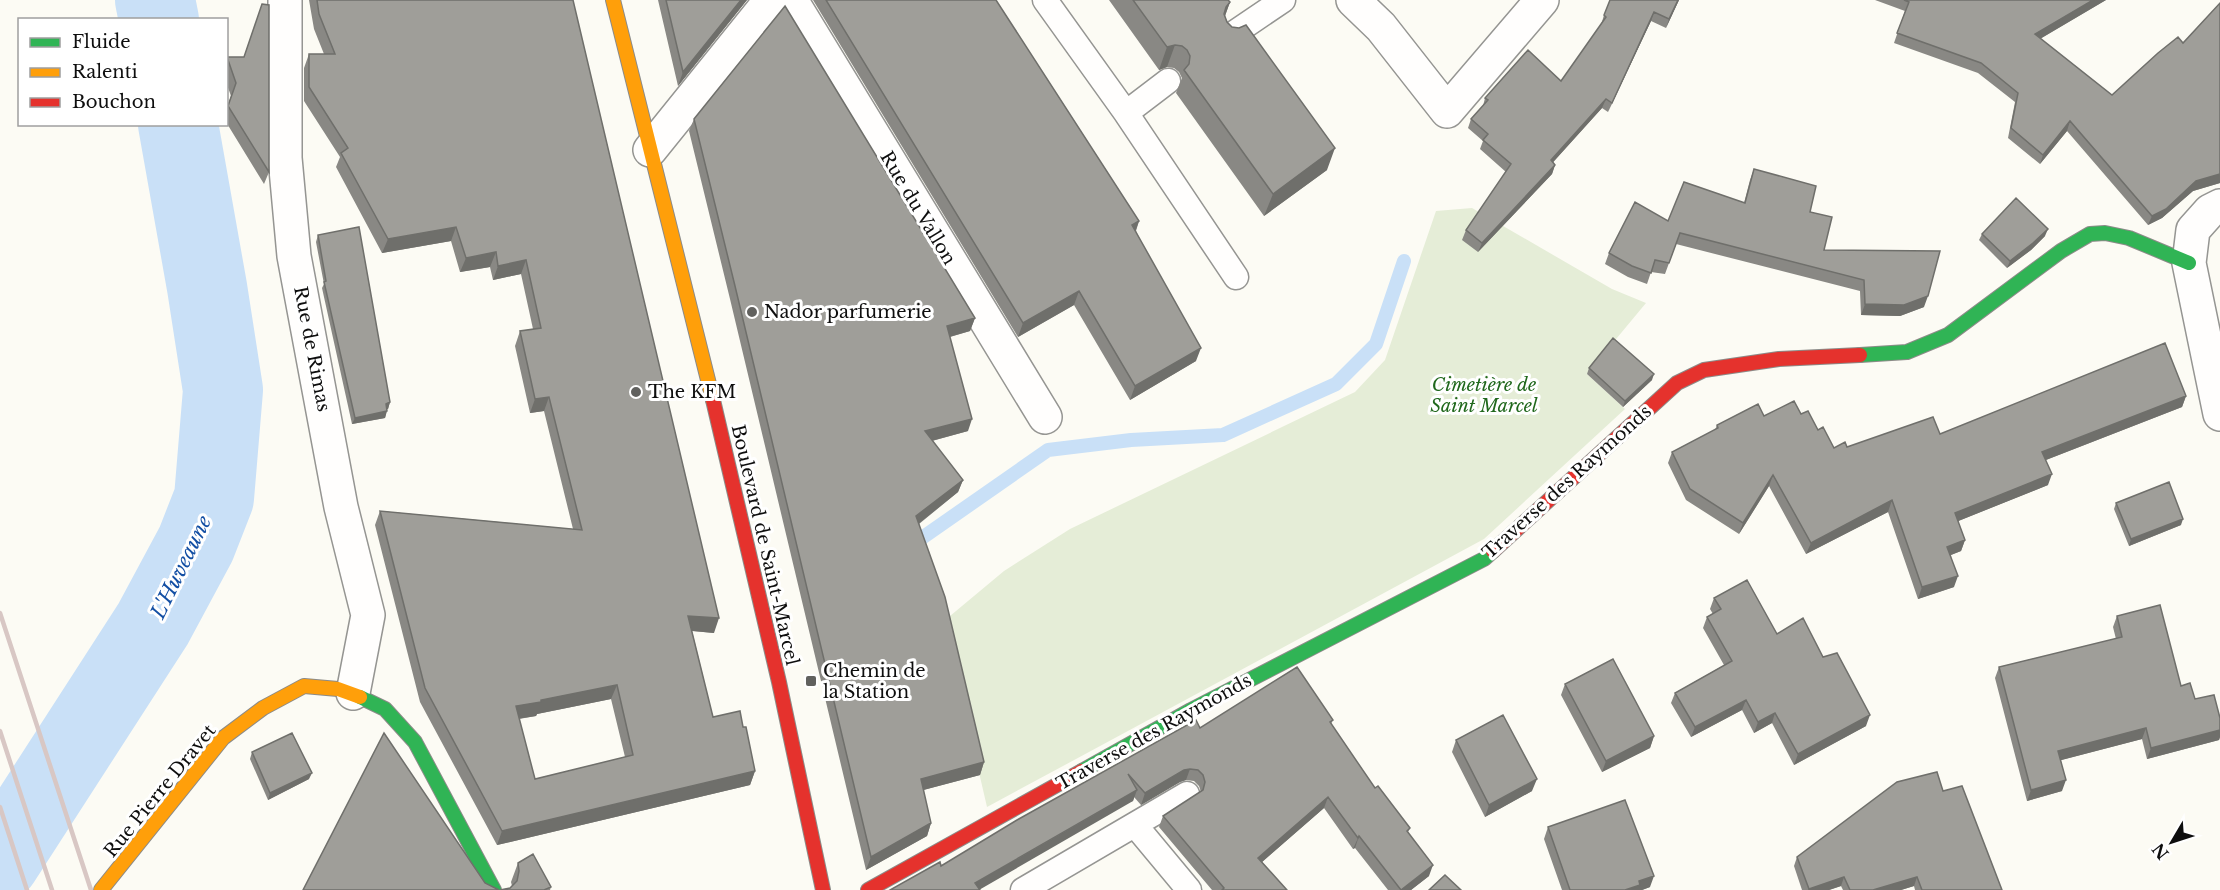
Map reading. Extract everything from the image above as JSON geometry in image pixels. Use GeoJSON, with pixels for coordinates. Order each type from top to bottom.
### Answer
{"type":"FeatureCollection","features":[{"type":"Feature","properties":{"kind":"street","name":"Rue de Rimas"},"geometry":{"type":"LineString","coordinates":[[285,0],[285,158],[294,256],[341,507],[368,615],[353,693]]}},
{"type":"Feature","properties":{"kind":"street","name":"Boulevard de Saint-Marcel"},"geometry":{"type":"LineString","coordinates":[[613,0],[736,498],[779,682],[823,890]]}},
{"type":"Feature","properties":{"kind":"street"},"geometry":{"type":"LineString","coordinates":[[650,150],[771,0]]}},
{"type":"Feature","properties":{"kind":"street","name":"Rue du Vallon"},"geometry":{"type":"LineString","coordinates":[[791,0],[1045,417]]}},
{"type":"Feature","properties":{"kind":"street"},"geometry":{"type":"LineString","coordinates":[[1353,0],[1381,27],[1447,111],[1542,0]]}},
{"type":"Feature","properties":{"kind":"street"},"geometry":{"type":"LineString","coordinates":[[2220,206],[2210,211],[2193,230],[2189,264],[2220,414]]}},
{"type":"Feature","properties":{"kind":"street","name":"Traverse des Raymonds"},"geometry":{"type":"LineString","coordinates":[[868,890],[1191,710],[1484,559],[1677,383],[1704,370],[1779,359],[1907,352],[1948,335],[2070,245],[2095,233],[2115,234],[2189,264]]}},
{"type":"Feature","properties":{"kind":"street","name":"Rue Pierre Dravet"},"geometry":{"type":"LineString","coordinates":[[101,890],[223,738],[263,708],[304,686],[338,689],[353,693],[386,709],[415,742],[494,890]]}},
{"type":"Feature","properties":{"kind":"lane"},"geometry":{"type":"LineString","coordinates":[[1045,0],[1126,113],[1236,277]]}},
{"type":"Feature","properties":{"kind":"lane"},"geometry":{"type":"LineString","coordinates":[[1230,36],[1283,0]]}},
{"type":"Feature","properties":{"kind":"lane"},"geometry":{"type":"LineString","coordinates":[[1126,113],[1168,81]]}},
{"type":"Feature","properties":{"kind":"lane"},"geometry":{"type":"LineString","coordinates":[[1023,890],[1187,794]]}},
{"type":"Feature","properties":{"kind":"lane"},"geometry":{"type":"LineString","coordinates":[[1135,825],[1190,890]]}},
{"type":"Feature","properties":{"kind":"green space","name":"Cimetière de Saint Marcel"},"geometry":{"type":"Polygon","coordinates":[[[1472,208],[1612,289],[1646,303],[1587,374],[1625,409],[1484,539],[987,807],[944,621],[1004,571],[1070,529],[1355,392],[1385,360],[1436,211],[1472,208]]]}},
{"type":"Feature","properties":{"kind":"building"},"geometry":{"type":"Polygon","coordinates":[[[317,0],[573,0],[719,618],[688,616],[713,717],[740,711],[743,727],[746,727],[755,771],[502,831],[425,688],[380,511],[582,530],[549,397],[535,399],[520,331],[541,328],[526,260],[498,266],[496,252],[466,258],[456,227],[388,239],[341,153],[348,148],[309,87],[309,54],[335,54],[319,14],[317,0]],[[617,685],[516,706],[535,779],[633,755],[617,685]]]}},
{"type":"Feature","properties":{"kind":"building"},"geometry":{"type":"Polygon","coordinates":[[[666,0],[741,0],[683,72],[666,0]]]}},
{"type":"Feature","properties":{"kind":"building"},"geometry":{"type":"Polygon","coordinates":[[[826,0],[996,0],[1139,221],[1132,225],[1201,348],[1135,386],[1079,291],[1023,323],[826,0]]]}},
{"type":"Feature","properties":{"kind":"building"},"geometry":{"type":"Polygon","coordinates":[[[1133,0],[1228,0],[1230,2],[1224,14],[1227,22],[1232,27],[1239,28],[1246,25],[1335,148],[1273,194],[1184,70],[1189,64],[1190,56],[1187,50],[1182,46],[1167,47],[1133,0]]]}},
{"type":"Feature","properties":{"kind":"building"},"geometry":{"type":"Polygon","coordinates":[[[1610,0],[1678,0],[1669,19],[1654,12],[1612,103],[1606,99],[1551,160],[1555,165],[1482,243],[1466,230],[1511,164],[1483,140],[1488,134],[1471,119],[1488,100],[1485,98],[1528,50],[1561,81],[1606,17],[1604,15],[1610,0]]]}},
{"type":"Feature","properties":{"kind":"building"},"geometry":{"type":"Polygon","coordinates":[[[1904,0],[2093,0],[2035,34],[2112,95],[2178,37],[2183,43],[2220,3],[2220,174],[2196,181],[2166,209],[2152,216],[2070,121],[2043,155],[2011,128],[2018,93],[1981,63],[1897,33],[1909,2],[1904,0]]]}},
{"type":"Feature","properties":{"kind":"building"},"geometry":{"type":"Polygon","coordinates":[[[262,4],[269,5],[269,172],[228,106],[236,83],[228,57],[244,57],[262,4]]]}},
{"type":"Feature","properties":{"kind":"building"},"geometry":{"type":"Polygon","coordinates":[[[785,6],[975,318],[947,326],[972,419],[925,431],[963,480],[916,516],[945,597],[984,762],[921,779],[931,823],[871,857],[694,119],[785,6]]]}},
{"type":"Feature","properties":{"kind":"building"},"geometry":{"type":"Polygon","coordinates":[[[1754,169],[1816,186],[1810,212],[1832,217],[1824,250],[1940,251],[1928,296],[1904,305],[1865,304],[1864,280],[1680,233],[1669,263],[1655,260],[1651,273],[1632,266],[1609,253],[1635,202],[1668,221],[1684,182],[1745,203],[1754,169]]]}},
{"type":"Feature","properties":{"kind":"building"},"geometry":{"type":"Polygon","coordinates":[[[2016,198],[2048,229],[2010,261],[1982,234],[2016,198]]]}},
{"type":"Feature","properties":{"kind":"building"},"geometry":{"type":"Polygon","coordinates":[[[359,227],[390,402],[386,404],[387,411],[355,418],[324,282],[326,281],[318,235],[359,227]]]}},
{"type":"Feature","properties":{"kind":"building"},"geometry":{"type":"Polygon","coordinates":[[[1613,338],[1654,374],[1625,401],[1589,368],[1613,338]]]}},
{"type":"Feature","properties":{"kind":"building"},"geometry":{"type":"Polygon","coordinates":[[[2165,343],[2186,396],[2042,452],[2052,474],[1955,513],[1965,540],[1947,547],[1958,576],[1922,587],[1892,500],[1811,543],[1773,475],[1743,523],[1690,489],[1672,452],[1758,404],[1764,416],[1794,401],[1801,414],[1808,411],[1818,430],[1823,427],[1834,448],[1845,442],[1847,447],[1933,417],[1940,434],[2165,343]]]}},
{"type":"Feature","properties":{"kind":"building"},"geometry":{"type":"Polygon","coordinates":[[[2169,482],[2183,519],[2131,539],[2116,503],[2169,482]]]}},
{"type":"Feature","properties":{"kind":"building"},"geometry":{"type":"Polygon","coordinates":[[[1747,580],[1777,634],[1803,618],[1823,657],[1837,653],[1870,715],[1798,754],[1775,713],[1758,722],[1746,700],[1695,727],[1675,693],[1732,661],[1707,617],[1721,609],[1714,598],[1747,580]]]}},
{"type":"Feature","properties":{"kind":"building"},"geometry":{"type":"Polygon","coordinates":[[[2160,605],[2181,686],[2190,683],[2195,699],[2214,695],[2220,718],[2220,730],[2151,748],[2146,728],[2058,751],[2066,780],[2031,790],[1999,667],[2122,637],[2117,616],[2160,605]]]}},
{"type":"Feature","properties":{"kind":"building"},"geometry":{"type":"Polygon","coordinates":[[[1613,659],[1654,736],[1606,761],[1565,684],[1613,659]]]}},
{"type":"Feature","properties":{"kind":"building"},"geometry":{"type":"Polygon","coordinates":[[[1297,667],[1333,720],[1330,722],[1375,788],[1378,786],[1410,828],[1407,831],[1433,865],[1401,890],[1328,797],[1258,858],[1287,890],[1222,890],[1224,888],[1163,816],[1203,790],[1205,782],[1203,775],[1198,770],[1190,769],[1184,770],[1145,793],[1128,774],[1137,790],[975,883],[980,890],[890,890],[940,862],[941,866],[1017,820],[1196,720],[1200,728],[1297,667]]]}},
{"type":"Feature","properties":{"kind":"building"},"geometry":{"type":"Polygon","coordinates":[[[1503,715],[1537,779],[1489,805],[1456,740],[1503,715]]]}},
{"type":"Feature","properties":{"kind":"building"},"geometry":{"type":"Polygon","coordinates":[[[292,733],[312,773],[270,793],[252,752],[292,733]]]}},
{"type":"Feature","properties":{"kind":"building"},"geometry":{"type":"Polygon","coordinates":[[[384,733],[485,883],[499,890],[303,890],[384,733]]]}},
{"type":"Feature","properties":{"kind":"building"},"geometry":{"type":"Polygon","coordinates":[[[1937,772],[1943,791],[1962,786],[2002,890],[1922,890],[1917,877],[1873,890],[1850,890],[1844,877],[1809,889],[1797,857],[1897,782],[1937,772]]]}},
{"type":"Feature","properties":{"kind":"building"},"geometry":{"type":"Polygon","coordinates":[[[1625,800],[1654,876],[1639,881],[1640,885],[1625,890],[1570,890],[1548,827],[1625,800]]]}},
{"type":"Feature","properties":{"kind":"building"},"geometry":{"type":"Polygon","coordinates":[[[533,854],[551,887],[544,890],[500,890],[510,888],[517,881],[518,863],[533,854]]]}},
{"type":"Feature","properties":{"kind":"building"},"geometry":{"type":"Polygon","coordinates":[[[1445,875],[1461,890],[1429,890],[1445,875]]]}},
{"type":"Feature","properties":{"kind":"waterway","name":"L'Huveaune"},"geometry":{"type":"LineString","coordinates":[[155,0],[159,18]]}},
{"type":"Feature","properties":{"kind":"waterway","name":"L'Huveaune"},"geometry":{"type":"LineString","coordinates":[[0,861],[153,624],[196,544],[214,498],[223,390],[178,126]]}},
{"type":"Feature","properties":{"kind":"waterway"},"geometry":{"type":"LineString","coordinates":[[909,547],[1048,450],[1131,440],[1223,435],[1336,384],[1376,344],[1404,261]]}},
{"type":"Feature","properties":{"kind":"railway"},"geometry":{"type":"LineString","coordinates":[[0,613],[91,890]]}},
{"type":"Feature","properties":{"kind":"railway"},"geometry":{"type":"LineString","coordinates":[[0,731],[52,890]]}},
{"type":"Feature","properties":{"kind":"railway"},"geometry":{"type":"LineString","coordinates":[[0,807],[27,890]]}},
{"type":"Feature","properties":{"kind":"traffic: fast"},"geometry":{"type":"LineString","coordinates":[[1860,355],[1907,352],[1948,335],[2061,251],[2090,234],[2105,233],[2129,238],[2189,263]]}},
{"type":"Feature","properties":{"kind":"traffic: fast"},"geometry":{"type":"LineString","coordinates":[[1082,771],[1191,710],[1484,559],[1493,551]]}},
{"type":"Feature","properties":{"kind":"traffic: fast"},"geometry":{"type":"LineString","coordinates":[[360,697],[385,709],[415,742],[494,890]]}},
{"type":"Feature","properties":{"kind":"traffic: slow"},"geometry":{"type":"LineString","coordinates":[[613,0],[713,400]]}},
{"type":"Feature","properties":{"kind":"traffic: slow"},"geometry":{"type":"LineString","coordinates":[[101,890],[223,738],[263,708],[304,686],[338,689],[360,697]]}},
{"type":"Feature","properties":{"kind":"traffic: jam"},"geometry":{"type":"LineString","coordinates":[[1493,551],[1677,383],[1704,370],[1779,359],[1860,355]]}},
{"type":"Feature","properties":{"kind":"traffic: jam"},"geometry":{"type":"LineString","coordinates":[[713,400],[779,682],[823,890]]}},
{"type":"Feature","properties":{"kind":"traffic: jam"},"geometry":{"type":"LineString","coordinates":[[868,890],[1082,771]]}},
{"type":"Feature","properties":{"kind":"place","name":"Nador parfumerie"},"geometry":{"type":"Point","coordinates":[752,312]}},
{"type":"Feature","properties":{"kind":"place","name":"The KFM"},"geometry":{"type":"Point","coordinates":[636,392]}},
{"type":"Feature","properties":{"kind":"place","name":"Chemin de la Station"},"geometry":{"type":"Point","coordinates":[811,681]}}]}
